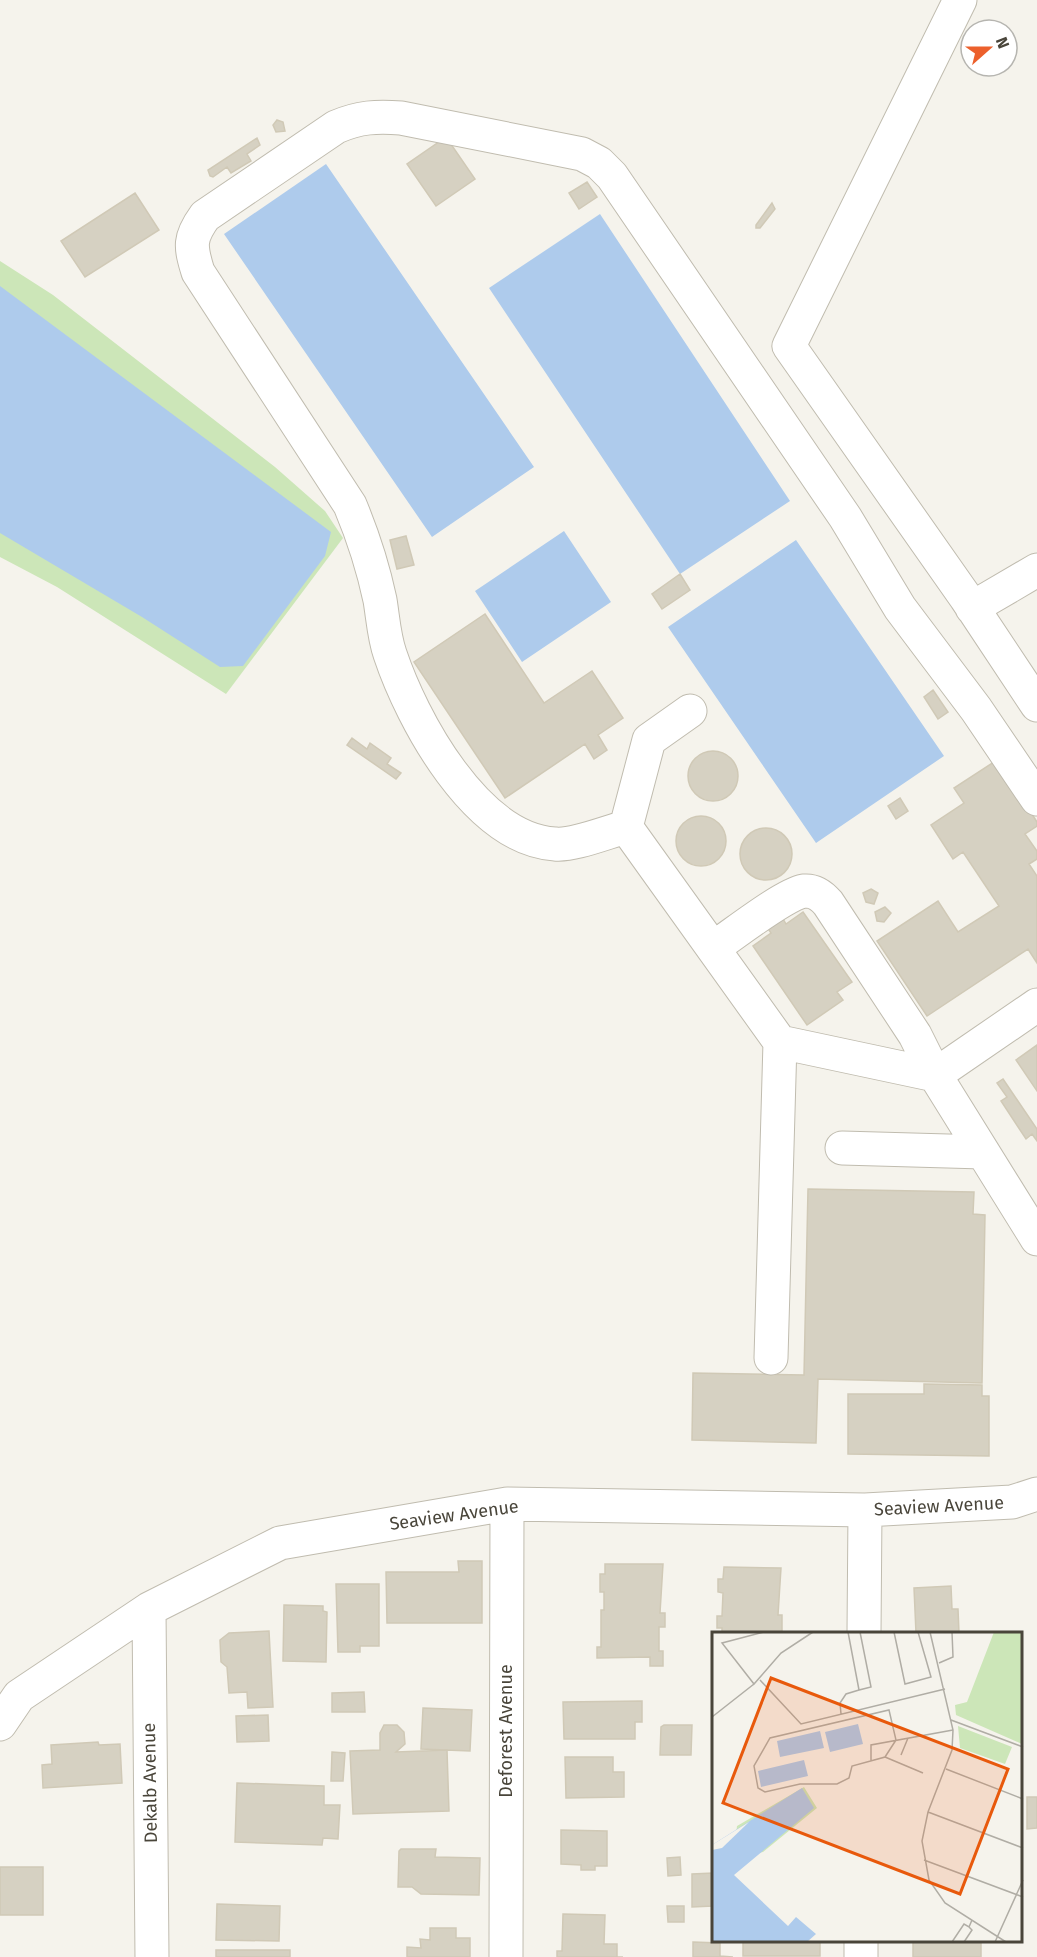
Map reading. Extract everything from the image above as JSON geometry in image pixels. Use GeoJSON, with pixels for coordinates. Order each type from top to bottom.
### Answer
{"type":"FeatureCollection","features":[{"type":"Feature","properties":{"kind":"street"},"geometry":{"type":"LineString","coordinates":[[960,0],[789,346],[1037,705]]}},
{"type":"Feature","properties":{"kind":"street"},"geometry":{"type":"LineString","coordinates":[[626,827],[557,845],[533,840],[506,827],[480,808],[451,772],[405,694],[389,651],[380,598],[364,536],[350,505],[198,272],[192,253],[192,234],[205,216],[336,127],[355,118],[375,116],[401,118],[582,154],[599,163],[612,176],[845,517],[900,608],[976,709],[1037,800]]}},
{"type":"Feature","properties":{"kind":"street"},"geometry":{"type":"LineString","coordinates":[[972,608],[1037,570]]}},
{"type":"Feature","properties":{"kind":"street"},"geometry":{"type":"LineString","coordinates":[[626,827],[649,740],[690,711]]}},
{"type":"Feature","properties":{"kind":"street"},"geometry":{"type":"LineString","coordinates":[[626,827],[780,1042],[771,1358]]}},
{"type":"Feature","properties":{"kind":"street"},"geometry":{"type":"LineString","coordinates":[[713,948],[790,897],[805,891],[819,894],[828,903],[915,1035],[935,1075],[1037,1239]]}},
{"type":"Feature","properties":{"kind":"street"},"geometry":{"type":"LineString","coordinates":[[780,1042],[935,1075],[1037,1005]]}},
{"type":"Feature","properties":{"kind":"street"},"geometry":{"type":"LineString","coordinates":[[842,1148],[983,1152]]}},
{"type":"Feature","properties":{"kind":"street","name":"Seaview Avenue"},"geometry":{"type":"LineString","coordinates":[[0,1724],[19,1696],[149,1609],[280,1543],[507,1504],[865,1510],[1012,1502],[1037,1494]]}},
{"type":"Feature","properties":{"kind":"street","name":"Deforest Avenue"},"geometry":{"type":"LineString","coordinates":[[506,1957],[507,1504]]}},
{"type":"Feature","properties":{"kind":"street"},"geometry":{"type":"LineString","coordinates":[[864,1632],[865,1510]]}},
{"type":"Feature","properties":{"kind":"street","name":"Dekalb Avenue"},"geometry":{"type":"LineString","coordinates":[[149,1609],[152,1957]]}},
{"type":"Feature","properties":{"kind":"green space"},"geometry":{"type":"Polygon","coordinates":[[[0,261],[53,295],[275,467],[325,511],[343,538],[226,694],[57,587],[0,557],[0,261]]]}},
{"type":"Feature","properties":{"kind":"water"},"geometry":{"type":"Polygon","coordinates":[[[326,164],[534,467],[432,537],[224,234],[326,164]]]}},
{"type":"Feature","properties":{"kind":"water"},"geometry":{"type":"Polygon","coordinates":[[[600,214],[790,501],[680,574],[489,288],[600,214]]]}},
{"type":"Feature","properties":{"kind":"water"},"geometry":{"type":"Polygon","coordinates":[[[0,286],[331,532],[325,556],[243,666],[220,667],[142,617],[0,533],[0,286]]]}},
{"type":"Feature","properties":{"kind":"water"},"geometry":{"type":"Polygon","coordinates":[[[564,531],[611,602],[522,662],[475,591],[564,531]]]}},
{"type":"Feature","properties":{"kind":"water"},"geometry":{"type":"Polygon","coordinates":[[[796,540],[944,756],[816,843],[668,627],[796,540]]]}},
{"type":"Feature","properties":{"kind":"building"},"geometry":{"type":"Polygon","coordinates":[[[277,120],[283,122],[285,131],[276,132],[273,125],[277,120]]]}},
{"type":"Feature","properties":{"kind":"building"},"geometry":{"type":"Polygon","coordinates":[[[446,137],[475,179],[436,206],[407,164],[446,137]]]}},
{"type":"Feature","properties":{"kind":"building"},"geometry":{"type":"Polygon","coordinates":[[[257,138],[260,145],[247,154],[251,161],[231,173],[227,167],[213,177],[210,176],[208,170],[257,138]]]}},
{"type":"Feature","properties":{"kind":"building"},"geometry":{"type":"Polygon","coordinates":[[[587,182],[597,197],[579,209],[569,193],[587,182]]]}},
{"type":"Feature","properties":{"kind":"building"},"geometry":{"type":"Polygon","coordinates":[[[135,193],[159,230],[85,277],[61,241],[135,193]]]}},
{"type":"Feature","properties":{"kind":"building"},"geometry":{"type":"Polygon","coordinates":[[[772,203],[775,209],[760,228],[756,228],[756,225],[772,203]]]}},
{"type":"Feature","properties":{"kind":"building"},"geometry":{"type":"Polygon","coordinates":[[[406,536],[414,565],[397,569],[390,540],[406,536]]]}},
{"type":"Feature","properties":{"kind":"building"},"geometry":{"type":"Polygon","coordinates":[[[680,574],[690,590],[662,609],[652,594],[680,574]]]}},
{"type":"Feature","properties":{"kind":"building"},"geometry":{"type":"Polygon","coordinates":[[[485,614],[544,703],[592,671],[623,718],[598,735],[607,750],[594,759],[585,744],[505,798],[414,662],[485,614]]]}},
{"type":"Feature","properties":{"kind":"building"},"geometry":{"type":"Polygon","coordinates":[[[933,690],[948,712],[938,719],[924,697],[933,690]]]}},
{"type":"Feature","properties":{"kind":"building"},"geometry":{"type":"Polygon","coordinates":[[[352,738],[367,749],[370,743],[391,758],[387,764],[401,773],[396,779],[347,745],[352,738]]]}},
{"type":"Feature","properties":{"kind":"building"},"geometry":{"type":"Polygon","coordinates":[[[708,751],[718,751],[731,758],[738,771],[738,781],[731,794],[718,801],[708,801],[699,797],[692,790],[688,781],[688,771],[692,762],[699,755],[708,751]]]}},
{"type":"Feature","properties":{"kind":"building"},"geometry":{"type":"Polygon","coordinates":[[[997,760],[1037,822],[1037,826],[1025,834],[1037,851],[1037,859],[1029,864],[1037,876],[1037,963],[1028,949],[927,1016],[877,941],[938,901],[958,932],[999,906],[963,852],[953,859],[931,825],[964,803],[954,788],[997,760]]]}},
{"type":"Feature","properties":{"kind":"building"},"geometry":{"type":"Polygon","coordinates":[[[900,798],[908,811],[896,819],[888,806],[900,798]]]}},
{"type":"Feature","properties":{"kind":"building"},"geometry":{"type":"Polygon","coordinates":[[[706,816],[719,823],[725,831],[725,851],[719,859],[711,865],[696,866],[683,859],[677,851],[676,836],[683,823],[691,817],[706,816]]]}},
{"type":"Feature","properties":{"kind":"building"},"geometry":{"type":"Polygon","coordinates":[[[766,828],[776,830],[784,836],[790,844],[792,854],[790,864],[784,872],[776,878],[766,880],[756,878],[748,872],[742,864],[740,854],[742,844],[748,836],[756,830],[766,828]]]}},
{"type":"Feature","properties":{"kind":"building"},"geometry":{"type":"Polygon","coordinates":[[[871,889],[878,893],[874,904],[866,902],[863,893],[871,889]]]}},
{"type":"Feature","properties":{"kind":"building"},"geometry":{"type":"Polygon","coordinates":[[[885,907],[891,913],[884,922],[877,921],[875,912],[885,907]]]}},
{"type":"Feature","properties":{"kind":"building"},"geometry":{"type":"Polygon","coordinates":[[[803,912],[852,982],[837,992],[843,1000],[807,1025],[753,946],[771,933],[767,927],[782,917],[786,924],[803,912]]]}},
{"type":"Feature","properties":{"kind":"building"},"geometry":{"type":"Polygon","coordinates":[[[1037,1045],[1037,1091],[1016,1060],[1037,1045]]]}},
{"type":"Feature","properties":{"kind":"building"},"geometry":{"type":"Polygon","coordinates":[[[1003,1079],[1037,1129],[1037,1141],[1032,1134],[1026,1139],[1001,1101],[1007,1097],[997,1083],[1003,1079]]]}},
{"type":"Feature","properties":{"kind":"building"},"geometry":{"type":"Polygon","coordinates":[[[808,1189],[974,1192],[973,1214],[985,1215],[982,1383],[818,1379],[816,1443],[692,1440],[693,1373],[804,1375],[808,1189]]]}},
{"type":"Feature","properties":{"kind":"building"},"geometry":{"type":"Polygon","coordinates":[[[924,1384],[982,1385],[982,1396],[989,1396],[989,1456],[848,1454],[848,1394],[924,1394],[924,1384]]]}},
{"type":"Feature","properties":{"kind":"building"},"geometry":{"type":"Polygon","coordinates":[[[458,1561],[482,1561],[482,1623],[387,1623],[386,1572],[459,1572],[458,1561]]]}},
{"type":"Feature","properties":{"kind":"building"},"geometry":{"type":"Polygon","coordinates":[[[605,1564],[663,1564],[660,1613],[665,1613],[665,1627],[659,1627],[659,1651],[663,1651],[663,1666],[650,1666],[650,1657],[597,1658],[597,1647],[601,1647],[601,1610],[604,1610],[604,1592],[600,1592],[600,1574],[605,1574],[605,1564]]]}},
{"type":"Feature","properties":{"kind":"building"},"geometry":{"type":"Polygon","coordinates":[[[724,1567],[781,1568],[778,1615],[782,1615],[782,1632],[722,1632],[722,1628],[717,1628],[717,1616],[722,1616],[723,1593],[718,1592],[718,1579],[723,1579],[724,1567]]]}},
{"type":"Feature","properties":{"kind":"building"},"geometry":{"type":"Polygon","coordinates":[[[336,1584],[379,1584],[379,1646],[360,1646],[360,1652],[338,1652],[336,1584]]]}},
{"type":"Feature","properties":{"kind":"building"},"geometry":{"type":"Polygon","coordinates":[[[951,1586],[952,1609],[958,1609],[959,1632],[916,1632],[914,1588],[951,1586]]]}},
{"type":"Feature","properties":{"kind":"building"},"geometry":{"type":"Polygon","coordinates":[[[284,1605],[323,1606],[323,1611],[327,1612],[326,1662],[283,1661],[284,1605]]]}},
{"type":"Feature","properties":{"kind":"building"},"geometry":{"type":"Polygon","coordinates":[[[269,1631],[273,1707],[248,1708],[247,1692],[229,1693],[227,1667],[221,1662],[220,1640],[229,1633],[269,1631]]]}},
{"type":"Feature","properties":{"kind":"building"},"geometry":{"type":"Polygon","coordinates":[[[364,1692],[365,1712],[332,1712],[332,1693],[364,1692]]]}},
{"type":"Feature","properties":{"kind":"building"},"geometry":{"type":"Polygon","coordinates":[[[642,1701],[642,1722],[635,1722],[635,1739],[564,1739],[563,1702],[642,1701]]]}},
{"type":"Feature","properties":{"kind":"building"},"geometry":{"type":"Polygon","coordinates":[[[423,1708],[472,1710],[470,1751],[421,1749],[423,1708]]]}},
{"type":"Feature","properties":{"kind":"building"},"geometry":{"type":"Polygon","coordinates":[[[268,1715],[269,1741],[237,1742],[236,1716],[268,1715]]]}},
{"type":"Feature","properties":{"kind":"building"},"geometry":{"type":"Polygon","coordinates":[[[384,1725],[397,1725],[404,1732],[405,1744],[396,1752],[447,1750],[449,1811],[353,1814],[350,1751],[380,1750],[380,1733],[384,1725]]]}},
{"type":"Feature","properties":{"kind":"building"},"geometry":{"type":"Polygon","coordinates":[[[664,1725],[692,1725],[691,1755],[660,1755],[661,1727],[664,1725]]]}},
{"type":"Feature","properties":{"kind":"building"},"geometry":{"type":"Polygon","coordinates":[[[98,1742],[99,1745],[120,1744],[122,1783],[43,1788],[42,1765],[52,1764],[51,1745],[98,1742]]]}},
{"type":"Feature","properties":{"kind":"building"},"geometry":{"type":"Polygon","coordinates":[[[332,1752],[345,1753],[343,1781],[331,1781],[332,1752]]]}},
{"type":"Feature","properties":{"kind":"building"},"geometry":{"type":"Polygon","coordinates":[[[565,1757],[613,1757],[613,1772],[624,1772],[624,1797],[566,1798],[565,1757]]]}},
{"type":"Feature","properties":{"kind":"building"},"geometry":{"type":"Polygon","coordinates":[[[237,1783],[324,1786],[324,1805],[340,1805],[338,1839],[323,1838],[322,1845],[235,1842],[237,1783]]]}},
{"type":"Feature","properties":{"kind":"building"},"geometry":{"type":"Polygon","coordinates":[[[1027,1797],[1037,1797],[1037,1828],[1027,1829],[1027,1797]]]}},
{"type":"Feature","properties":{"kind":"building"},"geometry":{"type":"Polygon","coordinates":[[[561,1830],[607,1831],[607,1866],[595,1866],[595,1870],[581,1870],[581,1865],[561,1864],[561,1830]]]}},
{"type":"Feature","properties":{"kind":"building"},"geometry":{"type":"Polygon","coordinates":[[[401,1849],[436,1849],[435,1857],[480,1858],[479,1895],[421,1894],[412,1887],[398,1887],[399,1851],[401,1849]]]}},
{"type":"Feature","properties":{"kind":"building"},"geometry":{"type":"Polygon","coordinates":[[[680,1857],[681,1875],[668,1876],[667,1858],[680,1857]]]}},
{"type":"Feature","properties":{"kind":"building"},"geometry":{"type":"Polygon","coordinates":[[[0,1867],[43,1867],[43,1915],[0,1915],[0,1867]]]}},
{"type":"Feature","properties":{"kind":"building"},"geometry":{"type":"Polygon","coordinates":[[[712,1873],[712,1906],[692,1907],[692,1874],[712,1873]]]}},
{"type":"Feature","properties":{"kind":"building"},"geometry":{"type":"Polygon","coordinates":[[[217,1904],[280,1906],[279,1941],[216,1940],[217,1904]]]}},
{"type":"Feature","properties":{"kind":"building"},"geometry":{"type":"Polygon","coordinates":[[[667,1906],[684,1906],[684,1922],[668,1922],[667,1906]]]}},
{"type":"Feature","properties":{"kind":"building"},"geometry":{"type":"Polygon","coordinates":[[[563,1914],[605,1915],[604,1944],[617,1944],[617,1957],[557,1957],[557,1951],[562,1951],[563,1914]]]}},
{"type":"Feature","properties":{"kind":"building"},"geometry":{"type":"Polygon","coordinates":[[[430,1928],[456,1928],[456,1938],[470,1938],[470,1957],[407,1957],[407,1947],[421,1948],[420,1939],[430,1940],[430,1928]]]}},
{"type":"Feature","properties":{"kind":"building"},"geometry":{"type":"Polygon","coordinates":[[[693,1942],[720,1943],[720,1956],[733,1957],[693,1957],[693,1942]]]}},
{"type":"Feature","properties":{"kind":"building"},"geometry":{"type":"Polygon","coordinates":[[[743,1942],[820,1942],[820,1956],[743,1956],[743,1942]]]}},
{"type":"Feature","properties":{"kind":"building"},"geometry":{"type":"Polygon","coordinates":[[[913,1942],[981,1942],[981,1957],[913,1957],[913,1942]]]}},
{"type":"Feature","properties":{"kind":"building"},"geometry":{"type":"Polygon","coordinates":[[[216,1950],[290,1950],[290,1957],[216,1957],[216,1950]]]}}]}
